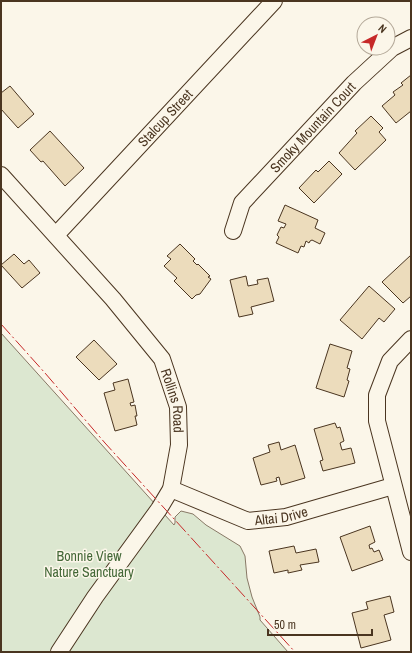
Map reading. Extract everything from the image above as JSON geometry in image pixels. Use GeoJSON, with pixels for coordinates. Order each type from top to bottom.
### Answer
{"type":"FeatureCollection","features":[{"type":"Feature","properties":{"kind":"street","name":"Stalcup Street"},"geometry":{"type":"LineString","coordinates":[[56,235],[274,1]]}},
{"type":"Feature","properties":{"kind":"street","name":"Smoky Mountain Court"},"geometry":{"type":"LineString","coordinates":[[233,231],[242,203],[354,83],[392,48],[411,38]]}},
{"type":"Feature","properties":{"kind":"street","name":"Rollins Road"},"geometry":{"type":"LineString","coordinates":[[1,175],[113,299],[162,359],[178,407],[179,445],[171,489],[159,509],[95,597],[59,652]]}},
{"type":"Feature","properties":{"kind":"street"},"geometry":{"type":"LineString","coordinates":[[411,339],[390,361],[377,395],[377,421],[411,552]]}},
{"type":"Feature","properties":{"kind":"street","name":"Altai Drive"},"geometry":{"type":"LineString","coordinates":[[171,489],[248,521],[286,517],[393,486]]}},
{"type":"Feature","properties":{"kind":"green space","name":"Bonnie View Nature Sanctuary"},"geometry":{"type":"Polygon","coordinates":[[[1,333],[174,525],[175,517],[181,511],[193,514],[206,525],[240,546],[245,556],[247,578],[260,620],[288,652],[1,652],[1,333]]]}},
{"type":"Feature","properties":{"kind":"building"},"geometry":{"type":"Polygon","coordinates":[[[411,75],[411,111],[396,123],[382,106],[395,95],[393,92],[403,85],[401,83],[411,75]]]}},
{"type":"Feature","properties":{"kind":"building"},"geometry":{"type":"Polygon","coordinates":[[[10,86],[34,114],[18,128],[1,109],[1,93],[10,86]]]}},
{"type":"Feature","properties":{"kind":"building"},"geometry":{"type":"Polygon","coordinates":[[[371,116],[383,128],[379,132],[386,140],[355,170],[339,153],[357,133],[355,131],[371,116]]]}},
{"type":"Feature","properties":{"kind":"building"},"geometry":{"type":"Polygon","coordinates":[[[50,131],[84,168],[65,186],[43,161],[41,162],[30,150],[50,131]]]}},
{"type":"Feature","properties":{"kind":"building"},"geometry":{"type":"Polygon","coordinates":[[[329,161],[342,174],[314,203],[299,188],[316,170],[318,172],[329,161]]]}},
{"type":"Feature","properties":{"kind":"building"},"geometry":{"type":"Polygon","coordinates":[[[285,205],[318,220],[315,228],[325,233],[320,244],[312,240],[309,243],[306,241],[304,247],[301,246],[298,253],[276,243],[279,237],[277,235],[281,227],[284,228],[286,224],[278,221],[285,205]]]}},
{"type":"Feature","properties":{"kind":"building"},"geometry":{"type":"Polygon","coordinates":[[[180,244],[195,259],[193,261],[210,276],[208,277],[211,279],[200,294],[196,295],[192,299],[174,281],[177,278],[164,266],[171,259],[167,256],[180,244]]]}},
{"type":"Feature","properties":{"kind":"building"},"geometry":{"type":"Polygon","coordinates":[[[14,254],[24,264],[29,260],[40,273],[22,288],[1,265],[14,254]]]}},
{"type":"Feature","properties":{"kind":"building"},"geometry":{"type":"Polygon","coordinates":[[[411,255],[411,296],[403,303],[382,282],[411,255]]]}},
{"type":"Feature","properties":{"kind":"building"},"geometry":{"type":"Polygon","coordinates":[[[246,276],[248,286],[258,284],[257,280],[268,278],[274,301],[251,307],[253,314],[239,317],[230,280],[246,276]]]}},
{"type":"Feature","properties":{"kind":"building"},"geometry":{"type":"Polygon","coordinates":[[[369,286],[395,309],[384,322],[379,318],[362,339],[340,320],[369,286]]]}},
{"type":"Feature","properties":{"kind":"building"},"geometry":{"type":"Polygon","coordinates":[[[94,340],[117,364],[99,380],[76,357],[94,340]]]}},
{"type":"Feature","properties":{"kind":"building"},"geometry":{"type":"Polygon","coordinates":[[[330,344],[352,351],[347,368],[350,369],[347,380],[349,381],[344,397],[316,388],[330,344]]]}},
{"type":"Feature","properties":{"kind":"building"},"geometry":{"type":"Polygon","coordinates":[[[128,379],[134,402],[130,403],[131,406],[135,405],[137,425],[115,431],[104,393],[115,390],[113,383],[128,379]]]}},
{"type":"Feature","properties":{"kind":"building"},"geometry":{"type":"Polygon","coordinates":[[[335,423],[337,428],[340,427],[344,441],[340,443],[342,450],[351,448],[355,463],[323,471],[320,461],[323,460],[314,429],[335,423]]]}},
{"type":"Feature","properties":{"kind":"building"},"geometry":{"type":"Polygon","coordinates":[[[279,442],[281,450],[295,445],[305,478],[281,485],[279,477],[276,478],[277,481],[261,485],[253,458],[270,452],[268,445],[279,442]]]}},
{"type":"Feature","properties":{"kind":"building"},"geometry":{"type":"Polygon","coordinates":[[[370,526],[375,542],[369,545],[370,549],[372,548],[374,552],[379,550],[383,560],[352,571],[340,537],[370,526]]]}},
{"type":"Feature","properties":{"kind":"building"},"geometry":{"type":"Polygon","coordinates":[[[294,546],[296,553],[316,549],[319,562],[300,565],[302,570],[288,573],[288,570],[274,573],[269,551],[294,546]]]}},
{"type":"Feature","properties":{"kind":"building"},"geometry":{"type":"Polygon","coordinates":[[[390,596],[394,612],[384,615],[391,640],[361,648],[352,613],[368,609],[366,602],[390,596]]]}},
{"type":"Feature","properties":{"kind":"power"},"geometry":{"type":"LineString","coordinates":[[1,324],[105,443],[295,652]]}}]}
